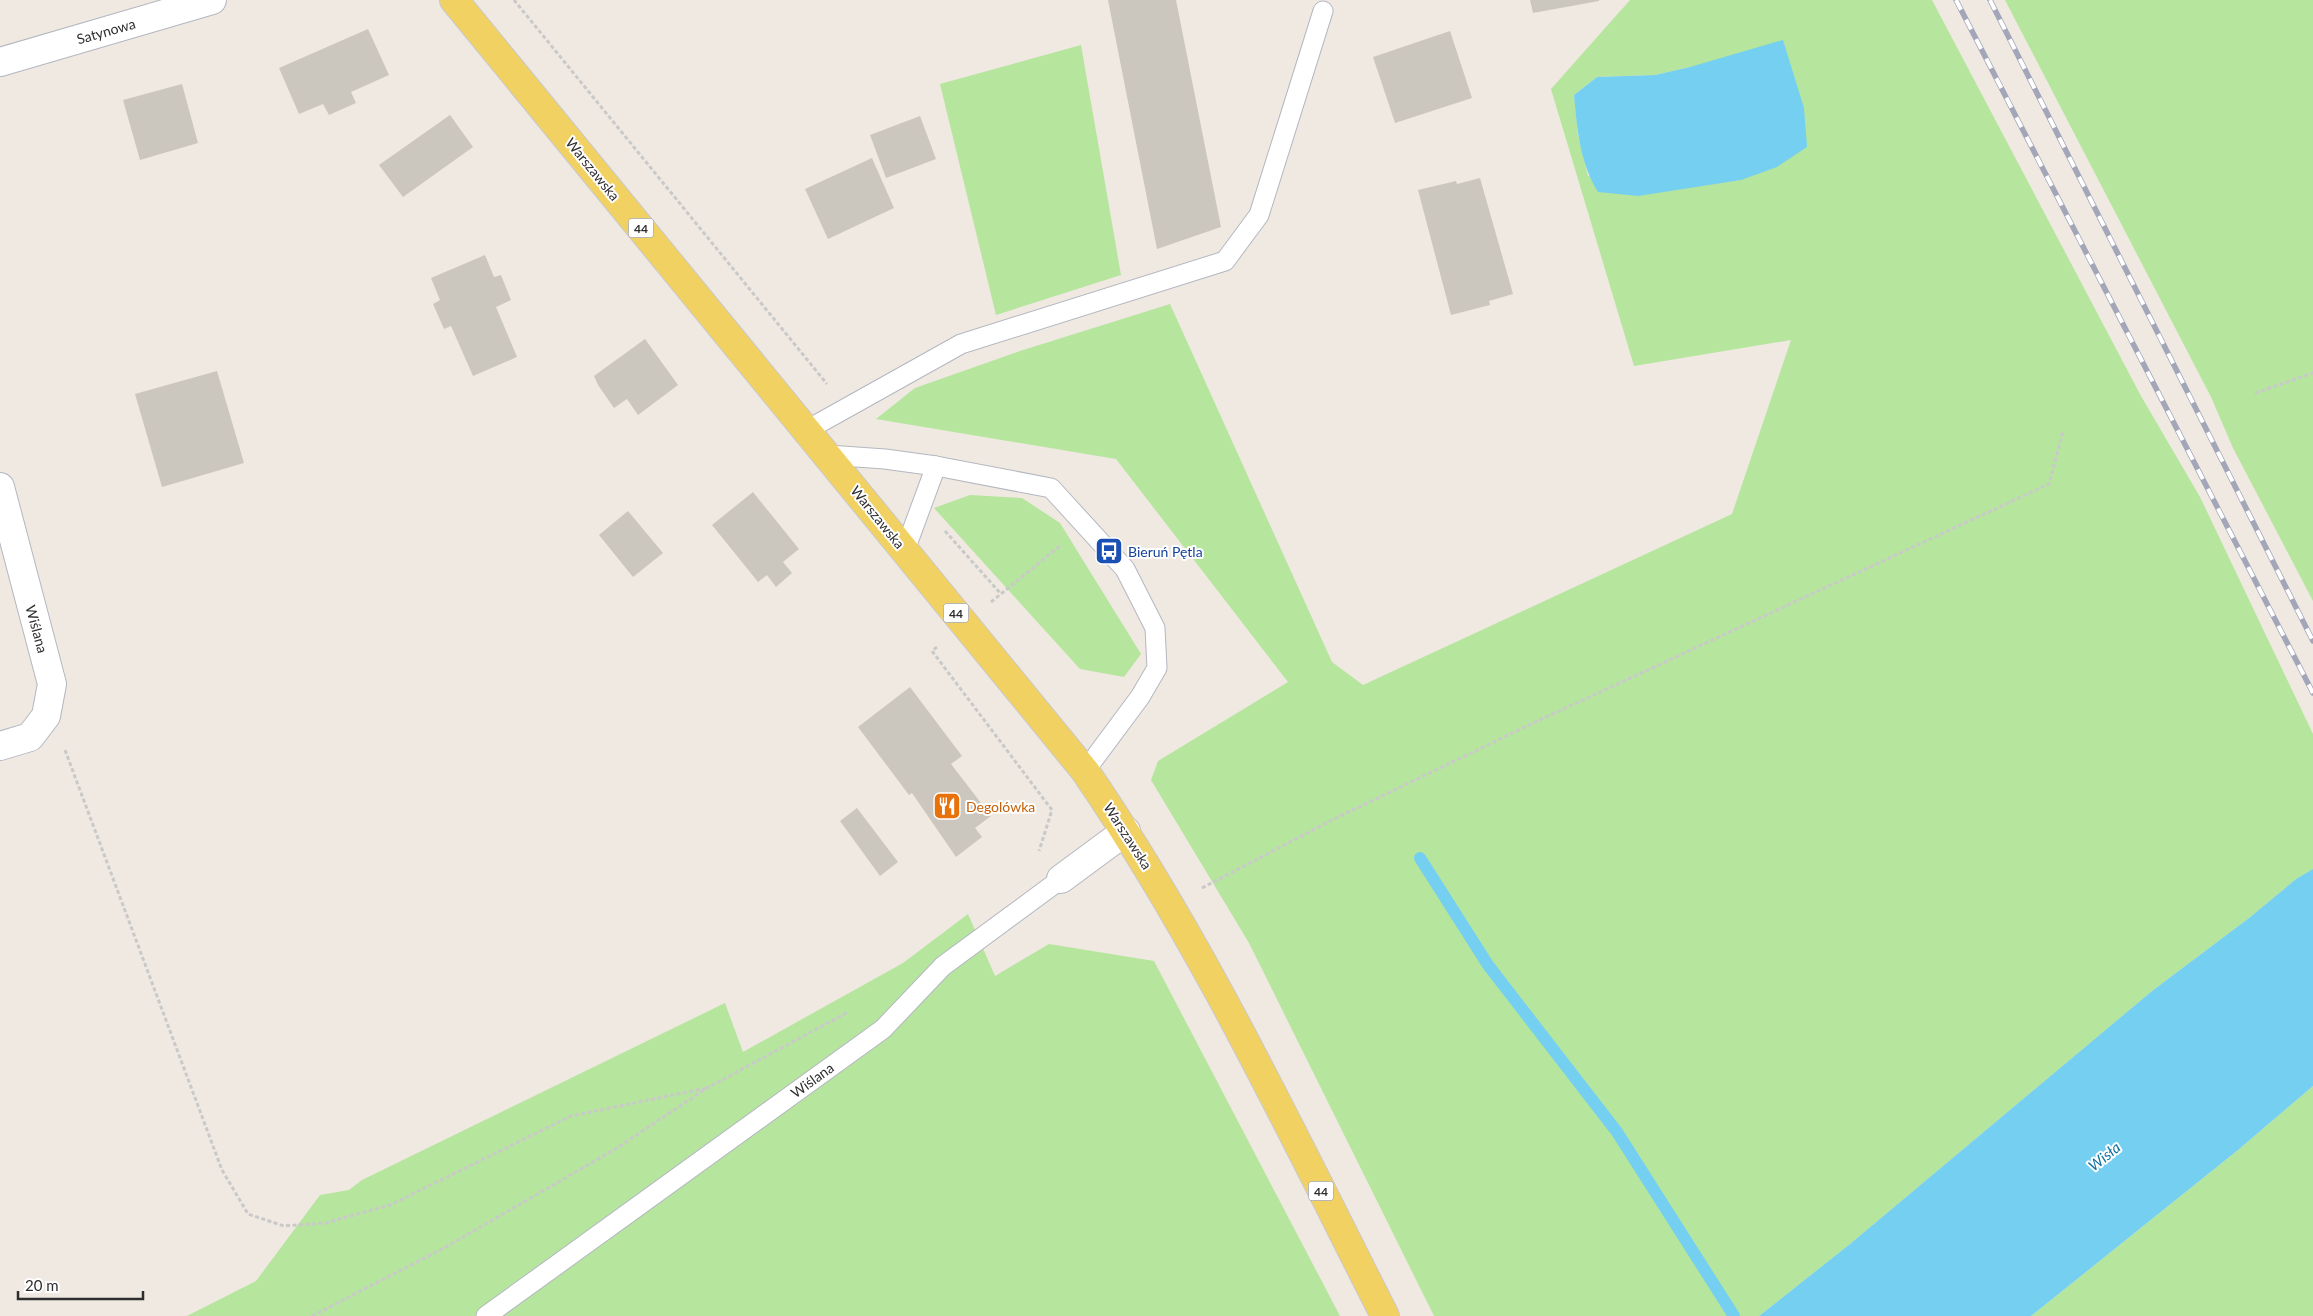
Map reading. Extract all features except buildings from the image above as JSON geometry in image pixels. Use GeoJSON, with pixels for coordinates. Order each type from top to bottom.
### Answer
{"type":"FeatureCollection","features":[{"type":"Feature","properties":{"kind":"main road","name":"Warszawska"},"geometry":{"type":"LineString","coordinates":[[454,0],[1084,770],[1126,831],[1172,906],[1258,1065],[1385,1316]]}},
{"type":"Feature","properties":{"kind":"street","name":"Satynowa"},"geometry":{"type":"LineString","coordinates":[[0,62],[212,0]]}},
{"type":"Feature","properties":{"kind":"street","name":"Wiślana"},"geometry":{"type":"LineString","coordinates":[[0,487],[52,684],[46,716],[30,737],[0,746]]}},
{"type":"Feature","properties":{"kind":"street","name":"Wiślana"},"geometry":{"type":"LineString","coordinates":[[1061,878],[1126,831]]}},
{"type":"Feature","properties":{"kind":"lane"},"geometry":{"type":"LineString","coordinates":[[807,430],[961,344],[1225,261],[1259,215],[1323,11]]}},
{"type":"Feature","properties":{"kind":"lane"},"geometry":{"type":"LineString","coordinates":[[828,455],[885,459],[936,466],[1051,488],[1125,568],[1155,628],[1157,668],[1140,697],[1084,770]]}},
{"type":"Feature","properties":{"kind":"lane"},"geometry":{"type":"LineString","coordinates":[[905,550],[936,466]]}},
{"type":"Feature","properties":{"kind":"lane","name":"Wiślana"},"geometry":{"type":"LineString","coordinates":[[486,1316],[883,1029],[943,966],[1061,878]]}},
{"type":"Feature","properties":{"kind":"path"},"geometry":{"type":"LineString","coordinates":[[514,0],[846,408]]}},
{"type":"Feature","properties":{"kind":"path"},"geometry":{"type":"LineString","coordinates":[[2255,393],[2313,373]]}},
{"type":"Feature","properties":{"kind":"path"},"geometry":{"type":"LineString","coordinates":[[1202,888],[1328,822],[1529,725],[2049,484],[2063,431]]}},
{"type":"Feature","properties":{"kind":"path"},"geometry":{"type":"LineString","coordinates":[[1001,594],[1085,525]]}},
{"type":"Feature","properties":{"kind":"path"},"geometry":{"type":"LineString","coordinates":[[932,651],[1052,810],[1037,849],[1061,878]]}},
{"type":"Feature","properties":{"kind":"path"},"geometry":{"type":"LineString","coordinates":[[46,716],[59,735],[222,1170],[248,1214],[284,1226],[325,1223],[390,1204],[571,1116],[707,1088]]}},
{"type":"Feature","properties":{"kind":"path"},"geometry":{"type":"LineString","coordinates":[[312,1316],[444,1248],[617,1148],[707,1088],[852,1010]]}},
{"type":"Feature","properties":{"kind":"green space"},"geometry":{"type":"Polygon","coordinates":[[[1630,0],[1932,0],[2141,396],[2200,497],[2313,734],[2313,869],[2296,879],[2249,918],[2152,991],[1850,1244],[1759,1316],[1434,1316],[1249,943],[1151,780],[1158,761],[1288,682],[1116,459],[876,419],[915,388],[1020,351],[1170,304],[1332,662],[1363,685],[1732,514],[1791,340],[1634,366],[1551,89],[1630,0]],[[1690,67],[1655,75],[1597,77],[1574,95],[1578,135],[1588,176],[1701,185],[1741,180],[1690,67]]]}},
{"type":"Feature","properties":{"kind":"green space"},"geometry":{"type":"Polygon","coordinates":[[[2005,0],[2313,0],[2313,601],[2233,448],[2211,397],[2005,0]]]}},
{"type":"Feature","properties":{"kind":"green space"},"geometry":{"type":"Polygon","coordinates":[[[1081,45],[1121,275],[996,315],[940,84],[1081,45]]]}},
{"type":"Feature","properties":{"kind":"green space"},"geometry":{"type":"Polygon","coordinates":[[[970,495],[1022,498],[1060,523],[1141,654],[1124,677],[1080,669],[934,508],[970,495]]]}},
{"type":"Feature","properties":{"kind":"green space"},"geometry":{"type":"Polygon","coordinates":[[[968,914],[995,976],[1049,944],[1154,961],[1340,1316],[187,1316],[256,1281],[320,1195],[349,1190],[362,1180],[725,1003],[743,1052],[903,963],[968,914]]]}},
{"type":"Feature","properties":{"kind":"green space"},"geometry":{"type":"Polygon","coordinates":[[[2313,1086],[2313,1316],[2031,1316],[2238,1150],[2313,1086]]]}},
{"type":"Feature","properties":{"kind":"water"},"geometry":{"type":"Polygon","coordinates":[[[1783,40],[1804,108],[1807,147],[1777,167],[1741,180],[1638,196],[1598,192],[1583,158],[1574,95],[1597,77],[1655,75],[1690,67],[1783,40]]]}},
{"type":"Feature","properties":{"kind":"water","name":"Wisła"},"geometry":{"type":"Polygon","coordinates":[[[2313,869],[2313,1086],[2238,1150],[2031,1316],[1759,1316],[1850,1244],[2152,991],[2249,918],[2296,879],[2313,869]]]}},
{"type":"Feature","properties":{"kind":"waterway"},"geometry":{"type":"LineString","coordinates":[[1420,858],[1488,965],[1617,1132],[1734,1316]]}},
{"type":"Feature","properties":{"kind":"railway"},"geometry":{"type":"LineString","coordinates":[[1956,0],[2313,693]]}},
{"type":"Feature","properties":{"kind":"railway"},"geometry":{"type":"LineString","coordinates":[[1990,0],[2313,641]]}},
{"type":"Feature","properties":{"kind":"place","name":"Bieruń Pętla"},"geometry":{"type":"Point","coordinates":[1109,551]}},
{"type":"Feature","properties":{"kind":"place","name":"Degolówka"},"geometry":{"type":"Point","coordinates":[947,806]}}]}
